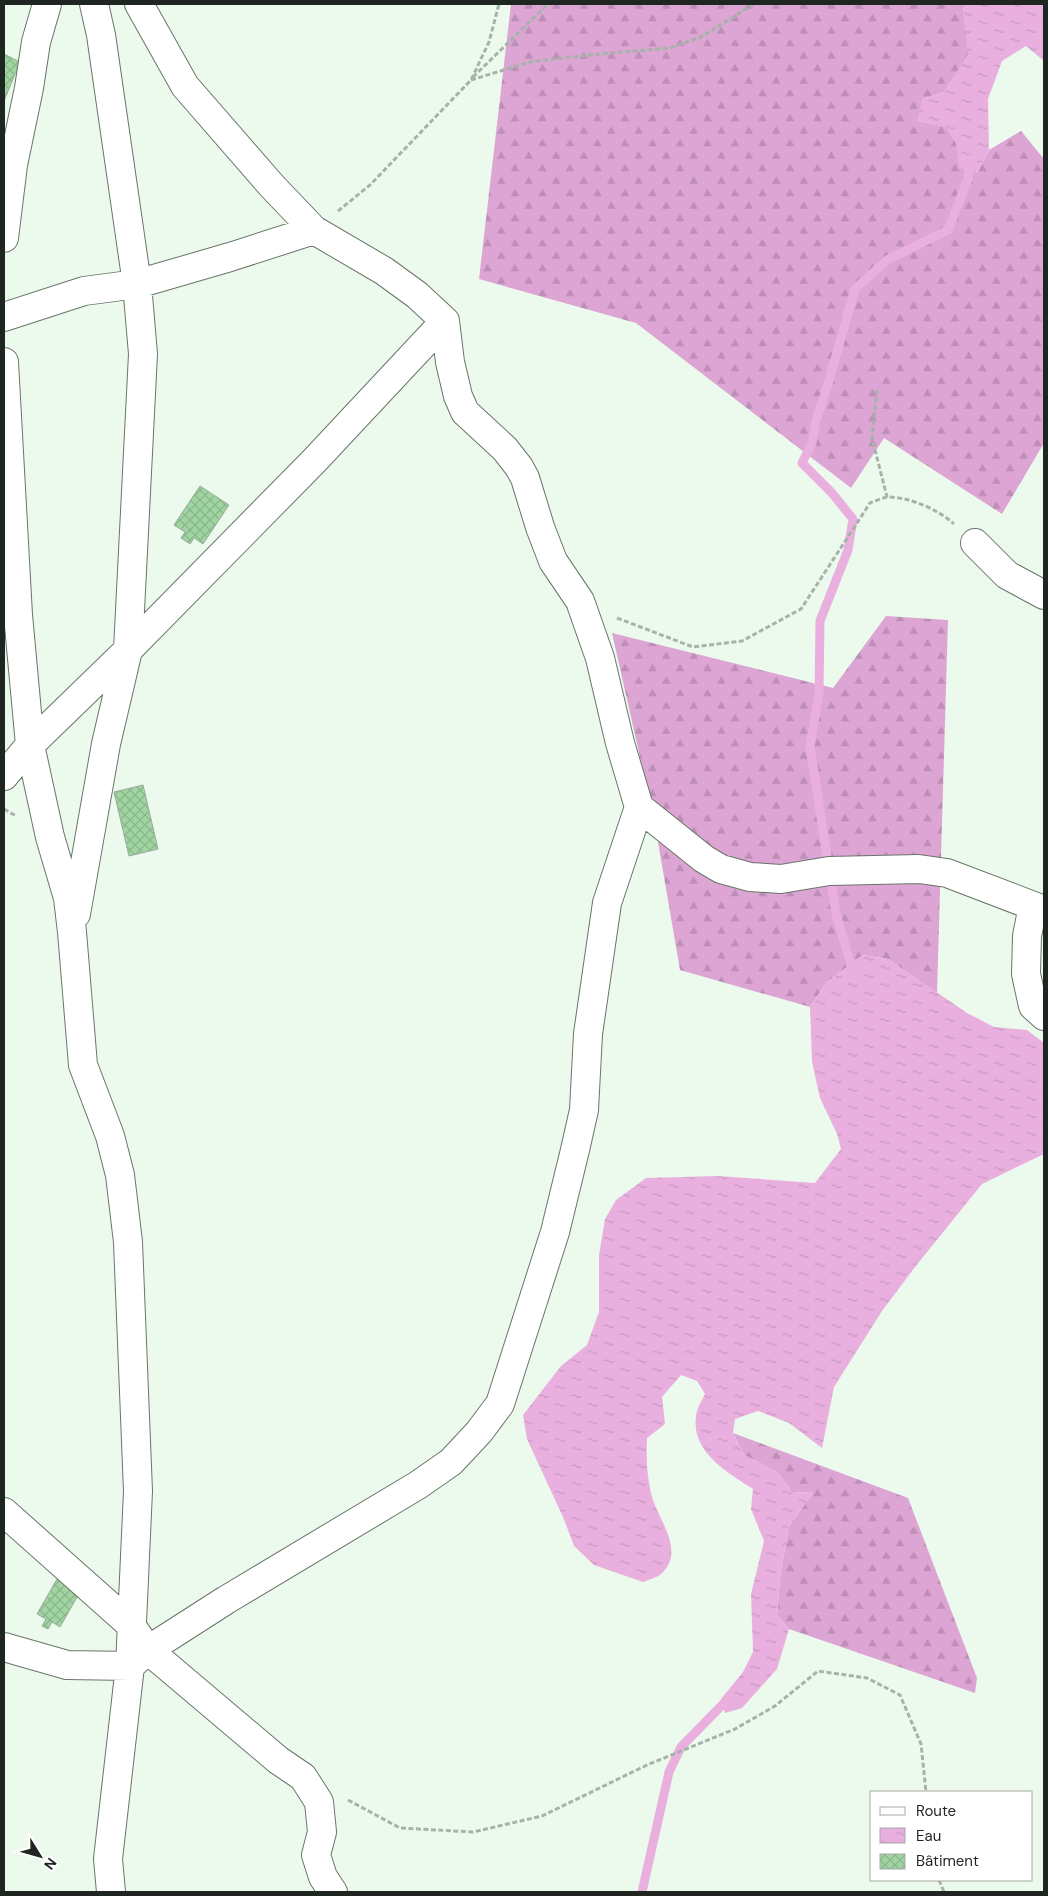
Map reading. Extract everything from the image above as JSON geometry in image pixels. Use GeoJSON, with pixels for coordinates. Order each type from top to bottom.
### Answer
{"type":"FeatureCollection","features":[{"type":"Feature","properties":{"kind":"street"},"geometry":{"type":"LineString","coordinates":[[4,238],[13,165],[29,88],[36,42],[47,4]]}},
{"type":"Feature","properties":{"kind":"street"},"geometry":{"type":"LineString","coordinates":[[72,932],[106,744],[128,650],[143,354],[137,284],[101,35],[94,4]]}},
{"type":"Feature","properties":{"kind":"street"},"geometry":{"type":"LineString","coordinates":[[139,4],[186,86],[272,186],[314,230],[384,271],[417,294],[445,321],[450,362],[458,396],[465,412],[504,449],[526,478],[540,527],[553,561],[580,601],[600,658],[620,743],[639,807],[704,859],[721,869],[750,877],[781,879],[829,871],[919,869],[947,873],[1038,908],[1028,936],[1026,974],[1033,1006],[1044,1016]]}},
{"type":"Feature","properties":{"kind":"street"},"geometry":{"type":"LineString","coordinates":[[4,318],[84,291],[137,284],[314,230]]}},
{"type":"Feature","properties":{"kind":"street"},"geometry":{"type":"LineString","coordinates":[[4,776],[30,746],[128,650],[315,460],[445,321]]}},
{"type":"Feature","properties":{"kind":"street"},"geometry":{"type":"LineString","coordinates":[[4,362],[18,614],[30,746],[50,837],[68,898],[83,1065],[110,1136],[120,1175],[128,1242],[138,1490],[131,1625],[139,1658],[109,1851],[111,1892]]}},
{"type":"Feature","properties":{"kind":"street"},"geometry":{"type":"LineString","coordinates":[[975,543],[1007,575],[1044,595]]}},
{"type":"Feature","properties":{"kind":"street"},"geometry":{"type":"LineString","coordinates":[[4,1647],[67,1664],[139,1658],[226,1600],[418,1485],[451,1462],[479,1432],[500,1404],[555,1232],[584,1110],[588,1034],[607,903],[639,807]]}},
{"type":"Feature","properties":{"kind":"street"},"geometry":{"type":"LineString","coordinates":[[4,1512],[131,1625]]}},
{"type":"Feature","properties":{"kind":"street"},"geometry":{"type":"LineString","coordinates":[[139,1658],[303,1777],[319,1802],[322,1832],[316,1855],[323,1877],[332,1892]]}},
{"type":"Feature","properties":{"kind":"path"},"geometry":{"type":"LineString","coordinates":[[471,80],[489,42],[499,4]]}},
{"type":"Feature","properties":{"kind":"path"},"geometry":{"type":"LineString","coordinates":[[314,230],[370,185],[471,80],[548,4]]}},
{"type":"Feature","properties":{"kind":"path"},"geometry":{"type":"LineString","coordinates":[[471,80],[530,62],[589,54],[670,48],[702,37],[754,4]]}},
{"type":"Feature","properties":{"kind":"path"},"geometry":{"type":"LineString","coordinates":[[877,390],[872,438],[888,497]]}},
{"type":"Feature","properties":{"kind":"path"},"geometry":{"type":"LineString","coordinates":[[580,601],[628,623],[693,647],[742,641],[801,610],[870,503],[888,497],[918,502],[946,516],[975,543]]}},
{"type":"Feature","properties":{"kind":"path"},"geometry":{"type":"LineString","coordinates":[[343,1798],[400,1828],[472,1832],[542,1816],[646,1765],[734,1729],[775,1706],[818,1672],[867,1678],[900,1695],[921,1744],[926,1791]]}},
{"type":"Feature","properties":{"kind":"green space"},"geometry":{"type":"Polygon","coordinates":[[[511,4],[967,4],[963,9],[969,54],[944,92],[923,99],[918,121],[947,127],[977,173],[989,150],[1021,131],[1044,159],[1044,443],[1002,514],[884,438],[851,488],[636,323],[479,279],[511,4]]]}},
{"type":"Feature","properties":{"kind":"green space"},"geometry":{"type":"Polygon","coordinates":[[[886,616],[948,620],[937,993],[888,959],[863,955],[827,982],[810,1007],[680,970],[654,819],[612,633],[833,688],[886,616]]]}},
{"type":"Feature","properties":{"kind":"green space"},"geometry":{"type":"Polygon","coordinates":[[[733,1433],[908,1498],[977,1678],[975,1693],[789,1629],[777,1615],[780,1577],[789,1526],[813,1493],[792,1492],[777,1472],[744,1455],[733,1433]]]}},
{"type":"Feature","properties":{"kind":"water"},"geometry":{"type":"Polygon","coordinates":[[[967,4],[1044,4],[1044,61],[1026,46],[1002,61],[988,99],[989,150],[977,173],[959,168],[956,143],[947,127],[917,121],[923,99],[944,92],[968,54],[963,9],[967,4]]]}},
{"type":"Feature","properties":{"kind":"water"},"geometry":{"type":"Polygon","coordinates":[[[863,955],[888,959],[967,1013],[994,1027],[1027,1030],[1044,1043],[1044,1154],[982,1184],[915,1267],[882,1311],[834,1387],[822,1448],[789,1423],[758,1411],[735,1419],[733,1433],[744,1455],[777,1472],[792,1492],[813,1493],[789,1526],[780,1577],[777,1615],[789,1629],[777,1669],[742,1708],[725,1713],[721,1699],[743,1672],[753,1652],[751,1594],[764,1541],[751,1509],[753,1489],[713,1460],[699,1440],[696,1429],[696,1416],[698,1407],[705,1394],[697,1381],[681,1375],[662,1397],[665,1424],[647,1438],[649,1485],[653,1500],[669,1538],[671,1557],[668,1566],[661,1574],[643,1582],[594,1565],[574,1546],[563,1517],[527,1439],[523,1415],[561,1366],[587,1345],[599,1312],[599,1255],[605,1219],[616,1200],[646,1178],[718,1176],[815,1183],[841,1149],[837,1134],[820,1098],[812,1062],[810,1007],[827,982],[863,955]]]}},
{"type":"Feature","properties":{"kind":"building"},"geometry":{"type":"Polygon","coordinates":[[[4,54],[20,62],[4,101],[4,54]]]}},
{"type":"Feature","properties":{"kind":"building"},"geometry":{"type":"Polygon","coordinates":[[[200,486],[229,505],[203,544],[194,538],[190,544],[181,538],[185,532],[174,525],[200,486]]]}},
{"type":"Feature","properties":{"kind":"building"},"geometry":{"type":"Polygon","coordinates":[[[143,785],[158,849],[129,856],[114,792],[143,785]]]}},
{"type":"Feature","properties":{"kind":"building"},"geometry":{"type":"Polygon","coordinates":[[[57,1579],[80,1592],[60,1627],[52,1622],[48,1629],[42,1626],[46,1619],[37,1614],[57,1579]]]}},
{"type":"Feature","properties":{"kind":"waterway"},"geometry":{"type":"LineString","coordinates":[[854,975],[836,914],[810,746],[819,693],[820,621],[848,550],[853,519],[832,493],[802,463],[812,443],[816,421],[855,289],[887,260],[948,230],[968,179],[970,159]]}},
{"type":"Feature","properties":{"kind":"waterway"},"geometry":{"type":"LineString","coordinates":[[642,1892],[669,1772],[681,1747],[729,1698]]}}]}
